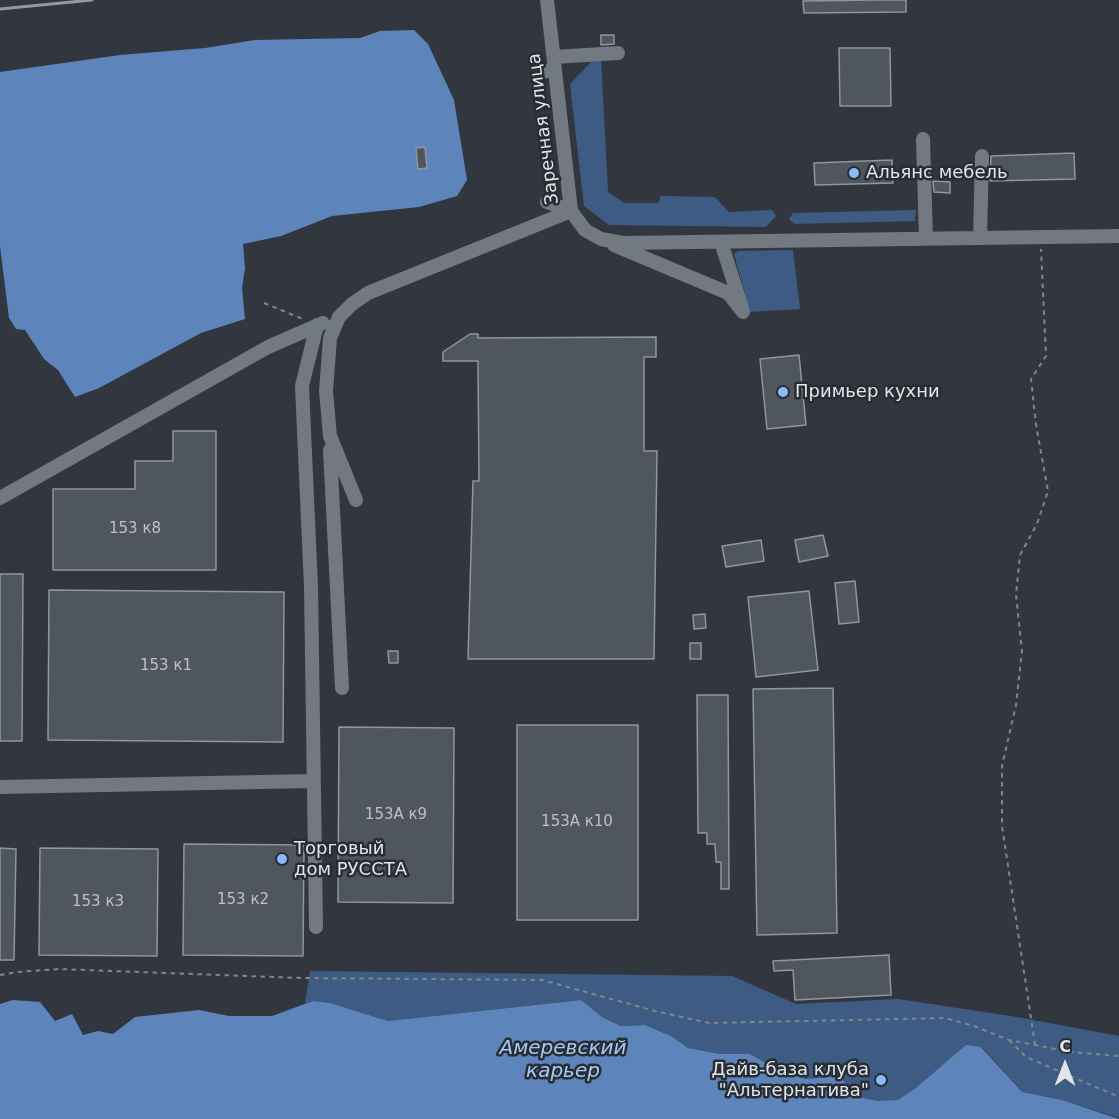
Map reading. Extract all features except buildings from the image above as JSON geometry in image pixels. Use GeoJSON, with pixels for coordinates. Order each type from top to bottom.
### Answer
{"type":"FeatureCollection","features":[{"type":"Feature","properties":{"kind":"street","name":"Заречная улица"},"geometry":{"type":"LineString","coordinates":[[547,0],[572,211],[585,230],[600,239],[728,293],[743,312],[722,242]]}},
{"type":"Feature","properties":{"kind":"street"},"geometry":{"type":"LineString","coordinates":[[537,49],[554,58],[618,53]]}},
{"type":"Feature","properties":{"kind":"street"},"geometry":{"type":"LineString","coordinates":[[539,72],[554,58]]}},
{"type":"Feature","properties":{"kind":"street"},"geometry":{"type":"LineString","coordinates":[[923,139],[926,238]]}},
{"type":"Feature","properties":{"kind":"street"},"geometry":{"type":"LineString","coordinates":[[980,238],[982,156]]}},
{"type":"Feature","properties":{"kind":"street"},"geometry":{"type":"LineString","coordinates":[[547,202],[572,211]]}},
{"type":"Feature","properties":{"kind":"street"},"geometry":{"type":"LineString","coordinates":[[342,688],[326,392],[330,338],[339,317],[368,293],[572,211]]}},
{"type":"Feature","properties":{"kind":"street"},"geometry":{"type":"LineString","coordinates":[[600,239],[623,243],[1119,236]]}},
{"type":"Feature","properties":{"kind":"street"},"geometry":{"type":"LineString","coordinates":[[0,498],[268,347],[339,317]]}},
{"type":"Feature","properties":{"kind":"street"},"geometry":{"type":"LineString","coordinates":[[316,927],[311,587],[302,386],[317,326]]}},
{"type":"Feature","properties":{"kind":"street"},"geometry":{"type":"LineString","coordinates":[[330,436],[356,500]]}},
{"type":"Feature","properties":{"kind":"street"},"geometry":{"type":"LineString","coordinates":[[0,787],[313,780]]}},
{"type":"Feature","properties":{"kind":"path"},"geometry":{"type":"LineString","coordinates":[[1035,1045],[1002,826],[1002,766],[1016,705],[1022,651],[1016,595],[1020,555],[1037,525],[1048,491],[1036,424],[1031,379],[1046,356],[1041,237]]}},
{"type":"Feature","properties":{"kind":"path"},"geometry":{"type":"LineString","coordinates":[[264,303],[317,326]]}},
{"type":"Feature","properties":{"kind":"path"},"geometry":{"type":"LineString","coordinates":[[0,975],[59,969],[301,978],[542,980],[655,1011],[709,1023],[945,1018],[974,1026],[1009,1040],[1071,1052],[1119,1056]]}},
{"type":"Feature","properties":{"kind":"path"},"geometry":{"type":"LineString","coordinates":[[1009,1040],[1026,1057],[1119,1097]]}},
{"type":"Feature","properties":{"kind":"shaded area"},"geometry":{"type":"Polygon","coordinates":[[[595,58],[601,58],[608,192],[624,203],[658,203],[661,196],[715,197],[729,212],[772,210],[776,216],[766,227],[609,225],[584,206],[570,84],[595,58]]]}},
{"type":"Feature","properties":{"kind":"shaded area"},"geometry":{"type":"Polygon","coordinates":[[[916,210],[915,221],[794,224],[789,219],[793,213],[916,210]]]}},
{"type":"Feature","properties":{"kind":"shaded area"},"geometry":{"type":"Polygon","coordinates":[[[793,250],[800,309],[750,312],[734,254],[738,251],[793,250]]]}},
{"type":"Feature","properties":{"kind":"shaded area"},"geometry":{"type":"Polygon","coordinates":[[[310,971],[732,976],[796,1004],[898,999],[1017,1017],[1119,1036],[1119,1118],[1062,1100],[1022,1092],[982,1047],[898,1101],[879,1101],[858,1097],[838,1076],[806,1079],[783,1073],[750,1054],[720,1054],[688,1048],[671,1036],[645,1025],[621,1026],[602,1017],[580,1000],[388,1021],[330,1003],[313,1001],[305,1004],[310,971]]]}},
{"type":"Feature","properties":{"kind":"water"},"geometry":{"type":"Polygon","coordinates":[[[414,30],[428,44],[454,100],[467,180],[457,196],[419,207],[332,216],[281,236],[243,244],[245,268],[242,288],[245,319],[201,333],[99,388],[75,397],[58,370],[44,359],[25,330],[16,329],[9,318],[0,246],[0,72],[120,55],[205,48],[255,40],[360,38],[380,31],[414,30]]]}},
{"type":"Feature","properties":{"kind":"water","name":"Амеревский карьер"},"geometry":{"type":"Polygon","coordinates":[[[13,1000],[40,1002],[55,1021],[72,1014],[83,1035],[98,1031],[113,1034],[135,1017],[199,1010],[229,1016],[272,1016],[313,1001],[330,1003],[388,1021],[581,1000],[602,1017],[621,1026],[645,1025],[671,1036],[688,1048],[720,1054],[750,1054],[783,1073],[806,1079],[839,1076],[858,1097],[879,1101],[898,1100],[916,1088],[966,1045],[981,1047],[1022,1092],[1062,1100],[1119,1119],[0,1119],[0,1004],[13,1000]]]}},
{"type":"Feature","properties":{"kind":"railway"},"geometry":{"type":"LineString","coordinates":[[0,9],[92,0]]}},
{"type":"Feature","properties":{"kind":"place","name":"Альянс мебель"},"geometry":{"type":"Point","coordinates":[854,173]}},
{"type":"Feature","properties":{"kind":"place","name":"Примьер кухни"},"geometry":{"type":"Point","coordinates":[783,392]}},
{"type":"Feature","properties":{"kind":"place","name":"Торговый дом РУССТА"},"geometry":{"type":"Point","coordinates":[282,859]}},
{"type":"Feature","properties":{"kind":"place","name":"Дайв-база клуба \"Альтернатива\""},"geometry":{"type":"Point","coordinates":[881,1080]}}]}
